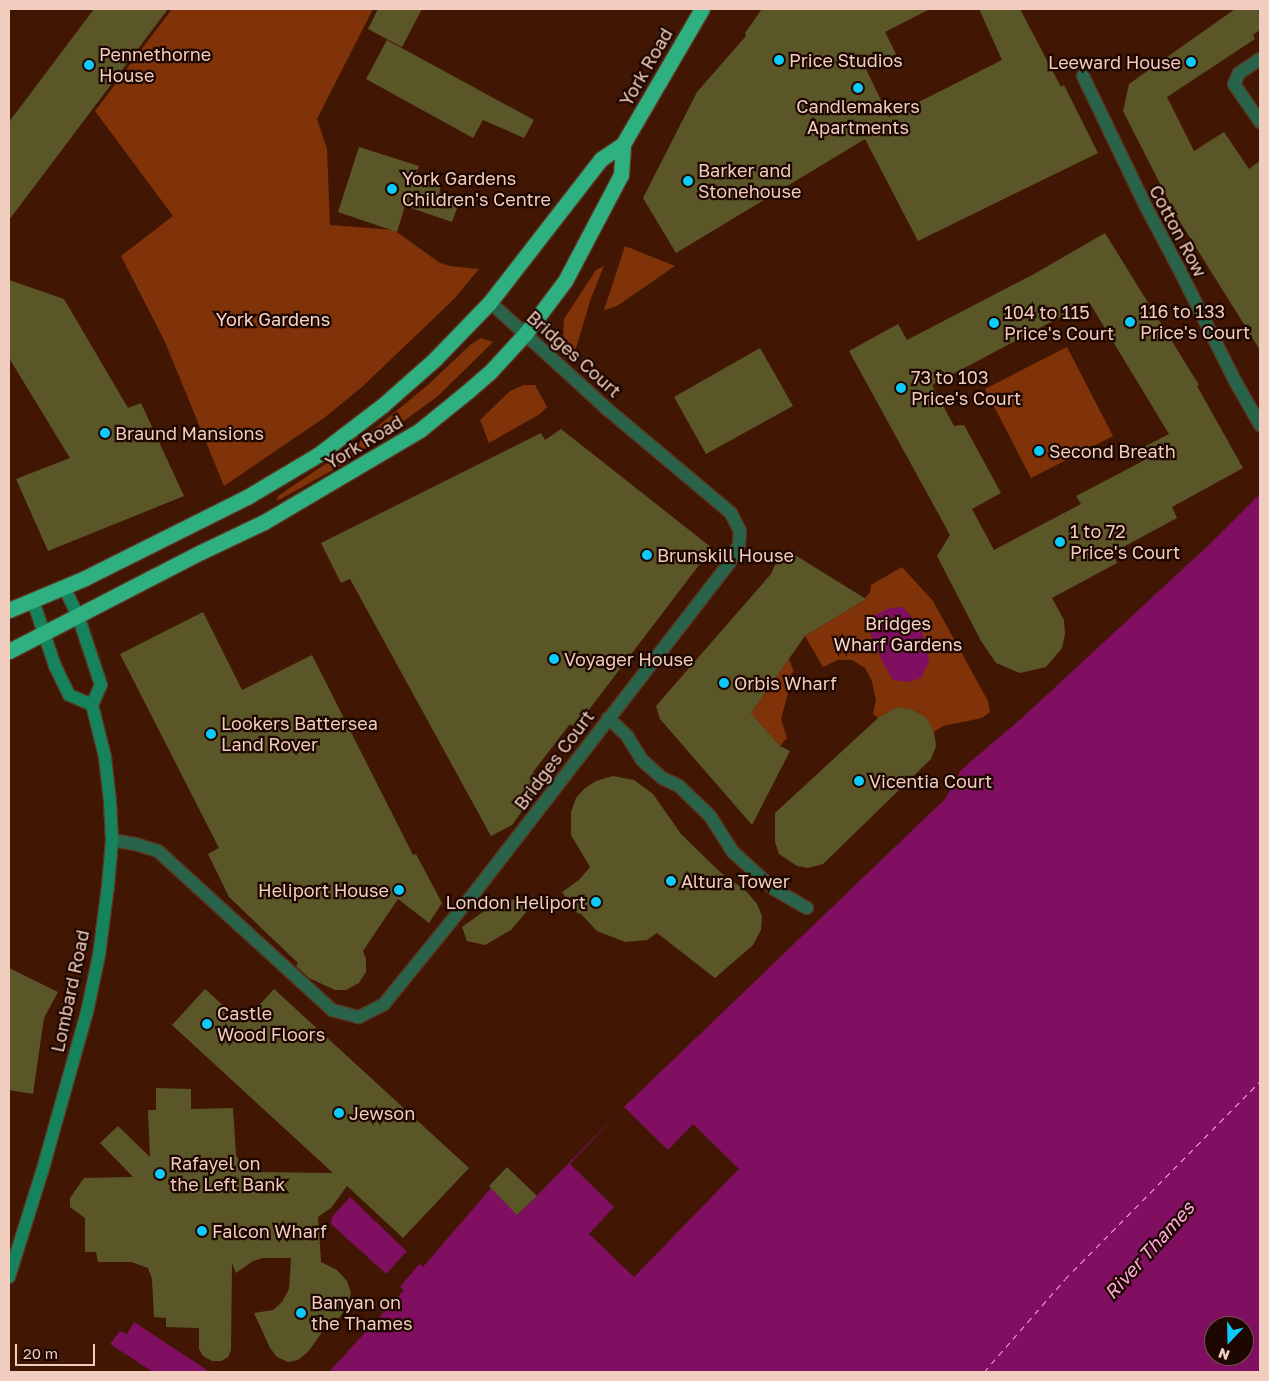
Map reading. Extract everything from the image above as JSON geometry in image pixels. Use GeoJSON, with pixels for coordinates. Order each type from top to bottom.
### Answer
{"type":"FeatureCollection","features":[{"type":"Feature","properties":{"kind":"highway","name":"York Road"},"geometry":{"type":"LineString","coordinates":[[9,610],[122,561],[247,497],[319,454],[383,405],[435,359],[490,302],[602,159],[623,144],[702,9]]}},
{"type":"Feature","properties":{"kind":"highway","name":"York Road"},"geometry":{"type":"LineString","coordinates":[[9,651],[193,556],[264,522],[420,430],[490,372],[525,334],[565,280],[621,176],[623,144]]}},
{"type":"Feature","properties":{"kind":"main road"},"geometry":{"type":"LineString","coordinates":[[32,600],[55,666],[69,695],[92,705],[101,685],[78,616],[64,587]]}},
{"type":"Feature","properties":{"kind":"main road","name":"Lombard Road"},"geometry":{"type":"LineString","coordinates":[[9,1277],[42,1172],[87,1012],[99,955],[112,840],[105,757],[92,705]]}},
{"type":"Feature","properties":{"kind":"street"},"geometry":{"type":"LineString","coordinates":[[1260,58],[1239,73],[1234,84],[1260,122]]}},
{"type":"Feature","properties":{"kind":"street","name":"Cotton Row"},"geometry":{"type":"LineString","coordinates":[[1083,76],[1133,182],[1179,268],[1234,379],[1260,425]]}},
{"type":"Feature","properties":{"kind":"street","name":"Bridges Court"},"geometry":{"type":"LineString","coordinates":[[112,840],[136,844],[158,851],[332,1010],[359,1017],[384,1004],[475,892],[729,563],[739,545],[740,531],[731,513],[606,408],[490,302]]}},
{"type":"Feature","properties":{"kind":"street"},"geometry":{"type":"LineString","coordinates":[[608,718],[627,736],[642,760],[662,778],[679,786],[710,816],[733,852],[774,889],[807,908]]}},
{"type":"Feature","properties":{"kind":"green space","name":"York Gardens"},"geometry":{"type":"Polygon","coordinates":[[[172,9],[373,9],[317,119],[327,149],[330,225],[394,230],[440,263],[479,269],[454,299],[362,387],[324,418],[224,486],[165,342],[121,256],[173,216],[95,111],[172,9]]]}},
{"type":"Feature","properties":{"kind":"green space"},"geometry":{"type":"Polygon","coordinates":[[[625,246],[675,266],[617,306],[604,310],[625,246]]]}},
{"type":"Feature","properties":{"kind":"green space"},"geometry":{"type":"Polygon","coordinates":[[[604,266],[591,298],[573,358],[563,341],[564,319],[596,270],[604,266]]]}},
{"type":"Feature","properties":{"kind":"green space"},"geometry":{"type":"Polygon","coordinates":[[[481,338],[493,342],[438,396],[349,461],[277,501],[278,496],[361,440],[429,384],[470,345],[481,338]]]}},
{"type":"Feature","properties":{"kind":"green space"},"geometry":{"type":"Polygon","coordinates":[[[1067,347],[1113,436],[1031,478],[985,389],[1067,347]]]}},
{"type":"Feature","properties":{"kind":"green space"},"geometry":{"type":"Polygon","coordinates":[[[524,385],[535,385],[547,407],[540,414],[489,443],[480,420],[510,391],[524,385]]]}},
{"type":"Feature","properties":{"kind":"green space","name":"Bridges Wharf Gardens"},"geometry":{"type":"Polygon","coordinates":[[[902,567],[933,601],[988,701],[990,712],[982,718],[943,726],[934,732],[927,718],[913,710],[897,707],[878,718],[873,714],[876,701],[872,681],[865,668],[852,660],[838,660],[823,667],[805,636],[863,601],[870,592],[871,585],[902,567]]]}},
{"type":"Feature","properties":{"kind":"green space"},"geometry":{"type":"Polygon","coordinates":[[[789,659],[794,672],[781,719],[787,738],[780,746],[751,713],[789,659]]]}},
{"type":"Feature","properties":{"kind":"water","name":"River Thames"},"geometry":{"type":"Polygon","coordinates":[[[1260,494],[1260,1372],[329,1372],[404,1290],[331,1224],[332,1217],[350,1197],[423,1267],[491,1188],[518,1215],[624,1107],[946,798],[961,770],[1024,716],[1212,542],[1260,494]]]}},
{"type":"Feature","properties":{"kind":"water"},"geometry":{"type":"Polygon","coordinates":[[[903,607],[920,627],[927,647],[929,662],[921,678],[908,682],[893,680],[883,663],[867,626],[875,615],[890,608],[903,607]]]}},
{"type":"Feature","properties":{"kind":"water"},"geometry":{"type":"Polygon","coordinates":[[[134,1322],[210,1372],[153,1372],[110,1344],[120,1331],[127,1334],[134,1322]]]}},
{"type":"Feature","properties":{"kind":"pier"},"geometry":{"type":"Polygon","coordinates":[[[624,1107],[668,1150],[693,1124],[739,1169],[634,1277],[589,1234],[614,1207],[570,1164],[624,1107]]]}},
{"type":"Feature","properties":{"kind":"pier"},"geometry":{"type":"Polygon","coordinates":[[[408,1250],[421,1262],[399,1288],[385,1275],[408,1250]]]}},
{"type":"Feature","properties":{"kind":"building","name":"Pennethorne House"},"geometry":{"type":"Polygon","coordinates":[[[94,9],[168,9],[9,220],[9,122],[94,9]]]}},
{"type":"Feature","properties":{"kind":"building"},"geometry":{"type":"Polygon","coordinates":[[[378,9],[422,9],[402,47],[368,29],[378,9]]]}},
{"type":"Feature","properties":{"kind":"building"},"geometry":{"type":"Polygon","coordinates":[[[762,9],[930,9],[885,32],[896,54],[866,69],[889,117],[1002,60],[979,9],[1020,9],[1061,87],[1064,85],[1098,153],[918,241],[865,139],[676,253],[643,198],[697,92],[746,36],[745,33],[762,9]]]}},
{"type":"Feature","properties":{"kind":"building"},"geometry":{"type":"Polygon","coordinates":[[[1235,9],[1260,9],[1260,30],[1253,35],[1255,39],[1167,97],[1194,151],[1224,132],[1249,169],[1260,161],[1260,350],[1177,217],[1123,111],[1129,84],[1235,9]]]}},
{"type":"Feature","properties":{"kind":"building"},"geometry":{"type":"Polygon","coordinates":[[[387,40],[534,120],[524,138],[483,120],[473,138],[366,79],[387,40]]]}},
{"type":"Feature","properties":{"kind":"building","name":"York Gardens Children's Centre"},"geometry":{"type":"Polygon","coordinates":[[[359,147],[419,166],[415,177],[441,185],[439,193],[460,200],[452,222],[405,206],[397,232],[338,212],[359,147]]]}},
{"type":"Feature","properties":{"kind":"building"},"geometry":{"type":"Polygon","coordinates":[[[1105,233],[1199,385],[1197,386],[1243,468],[1172,507],[1177,518],[1112,553],[1117,563],[1052,598],[1064,620],[1065,634],[1062,648],[1046,667],[1020,673],[996,663],[981,641],[937,556],[950,535],[849,351],[898,324],[907,340],[1034,274],[1105,233]],[[1089,302],[932,385],[954,426],[964,425],[1001,493],[972,509],[994,550],[1081,504],[1076,496],[1145,460],[1140,449],[1169,434],[1089,302]]]}},
{"type":"Feature","properties":{"kind":"building","name":"Braund Mansions"},"geometry":{"type":"Polygon","coordinates":[[[9,280],[64,299],[128,408],[141,403],[184,496],[48,551],[16,479],[70,458],[9,358],[9,280]]]}},
{"type":"Feature","properties":{"kind":"building"},"geometry":{"type":"Polygon","coordinates":[[[760,348],[793,406],[706,454],[674,397],[760,348]]]}},
{"type":"Feature","properties":{"kind":"building"},"geometry":{"type":"Polygon","coordinates":[[[561,429],[712,548],[575,728],[570,724],[533,772],[540,786],[512,825],[491,836],[350,579],[341,583],[321,543],[541,433],[545,440],[561,429]]]}},
{"type":"Feature","properties":{"kind":"building","name":"Orbis Wharf"},"geometry":{"type":"Polygon","coordinates":[[[795,555],[866,599],[805,636],[751,713],[780,746],[790,751],[752,825],[660,719],[656,706],[771,574],[775,565],[795,555]]]}},
{"type":"Feature","properties":{"kind":"building"},"geometry":{"type":"Polygon","coordinates":[[[203,612],[242,690],[312,655],[413,855],[416,854],[442,903],[429,923],[398,899],[363,951],[366,959],[366,972],[359,983],[346,990],[335,990],[309,978],[296,966],[298,963],[229,897],[208,854],[219,848],[120,654],[203,612]]]}},
{"type":"Feature","properties":{"kind":"building","name":"Vicentia Court"},"geometry":{"type":"Polygon","coordinates":[[[897,707],[913,710],[927,718],[934,732],[936,746],[931,759],[823,864],[808,868],[797,866],[779,854],[775,842],[775,813],[878,718],[897,707]]]}},
{"type":"Feature","properties":{"kind":"building","name":"Altura Tower"},"geometry":{"type":"Polygon","coordinates":[[[613,776],[634,780],[653,794],[681,834],[720,872],[746,891],[757,904],[762,916],[761,930],[753,945],[715,978],[657,933],[647,940],[625,942],[597,931],[581,914],[577,913],[562,892],[579,880],[590,867],[571,835],[571,812],[576,798],[584,789],[596,781],[613,776]]]}},
{"type":"Feature","properties":{"kind":"building"},"geometry":{"type":"Polygon","coordinates":[[[518,898],[528,910],[511,930],[485,945],[467,941],[462,927],[487,909],[518,898]]]}},
{"type":"Feature","properties":{"kind":"building"},"geometry":{"type":"Polygon","coordinates":[[[9,968],[58,992],[44,1018],[33,1094],[9,1090],[9,968]]]}},
{"type":"Feature","properties":{"kind":"building"},"geometry":{"type":"Polygon","coordinates":[[[205,989],[243,1023],[274,989],[469,1168],[403,1238],[347,1186],[331,1208],[318,1217],[321,1262],[337,1270],[347,1281],[351,1293],[347,1306],[340,1317],[325,1328],[308,1352],[298,1360],[288,1362],[277,1357],[270,1348],[254,1313],[273,1310],[282,1302],[289,1289],[291,1258],[263,1258],[253,1261],[236,1273],[232,1263],[231,1350],[228,1357],[221,1361],[212,1361],[203,1356],[199,1349],[199,1328],[166,1327],[166,1318],[154,1317],[152,1279],[148,1268],[131,1262],[98,1262],[96,1252],[85,1252],[85,1218],[70,1207],[70,1198],[84,1178],[133,1177],[100,1143],[118,1126],[150,1157],[148,1110],[156,1110],[156,1088],[191,1089],[191,1109],[233,1108],[236,1155],[241,1165],[253,1172],[333,1173],[172,1025],[205,989]]]}},
{"type":"Feature","properties":{"kind":"building"},"geometry":{"type":"Polygon","coordinates":[[[507,1167],[537,1196],[517,1215],[489,1186],[507,1167]]]}},
{"type":"Feature","properties":{"kind":"ferry route"},"geometry":{"type":"LineString","coordinates":[[984,1372],[1065,1279],[1260,1081]]}},
{"type":"Feature","properties":{"kind":"place","name":"Price Studios"},"geometry":{"type":"Point","coordinates":[779,60]}},
{"type":"Feature","properties":{"kind":"place","name":"Leeward House"},"geometry":{"type":"Point","coordinates":[1191,62]}},
{"type":"Feature","properties":{"kind":"place","name":"Pennethorne House"},"geometry":{"type":"Point","coordinates":[89,65]}},
{"type":"Feature","properties":{"kind":"place","name":"Candlemakers Apartments"},"geometry":{"type":"Point","coordinates":[858,88]}},
{"type":"Feature","properties":{"kind":"place","name":"Barker and Stonehouse"},"geometry":{"type":"Point","coordinates":[688,181]}},
{"type":"Feature","properties":{"kind":"place","name":"York Gardens Children's Centre"},"geometry":{"type":"Point","coordinates":[392,189]}},
{"type":"Feature","properties":{"kind":"place","name":"116 to 133 Price's Court"},"geometry":{"type":"Point","coordinates":[1130,322]}},
{"type":"Feature","properties":{"kind":"place","name":"104 to 115 Price's Court"},"geometry":{"type":"Point","coordinates":[994,323]}},
{"type":"Feature","properties":{"kind":"place","name":"73 to 103 Price's Court"},"geometry":{"type":"Point","coordinates":[901,388]}},
{"type":"Feature","properties":{"kind":"place","name":"Braund Mansions"},"geometry":{"type":"Point","coordinates":[105,433]}},
{"type":"Feature","properties":{"kind":"place","name":"Second Breath"},"geometry":{"type":"Point","coordinates":[1039,451]}},
{"type":"Feature","properties":{"kind":"place","name":"1 to 72 Price's Court"},"geometry":{"type":"Point","coordinates":[1060,542]}},
{"type":"Feature","properties":{"kind":"place","name":"Brunskill House"},"geometry":{"type":"Point","coordinates":[647,555]}},
{"type":"Feature","properties":{"kind":"place","name":"Voyager House"},"geometry":{"type":"Point","coordinates":[554,659]}},
{"type":"Feature","properties":{"kind":"place","name":"Orbis Wharf"},"geometry":{"type":"Point","coordinates":[724,683]}},
{"type":"Feature","properties":{"kind":"place","name":"Lookers Battersea Land Rover"},"geometry":{"type":"Point","coordinates":[211,734]}},
{"type":"Feature","properties":{"kind":"place","name":"Vicentia Court"},"geometry":{"type":"Point","coordinates":[859,781]}},
{"type":"Feature","properties":{"kind":"place","name":"Altura Tower"},"geometry":{"type":"Point","coordinates":[671,881]}},
{"type":"Feature","properties":{"kind":"place","name":"Heliport House"},"geometry":{"type":"Point","coordinates":[399,890]}},
{"type":"Feature","properties":{"kind":"place","name":"London Heliport"},"geometry":{"type":"Point","coordinates":[596,902]}},
{"type":"Feature","properties":{"kind":"place","name":"Castle Wood Floors"},"geometry":{"type":"Point","coordinates":[207,1024]}},
{"type":"Feature","properties":{"kind":"place","name":"Jewson"},"geometry":{"type":"Point","coordinates":[339,1113]}},
{"type":"Feature","properties":{"kind":"place","name":"Rafayel on the Left Bank"},"geometry":{"type":"Point","coordinates":[160,1174]}},
{"type":"Feature","properties":{"kind":"place","name":"Falcon Wharf"},"geometry":{"type":"Point","coordinates":[202,1231]}},
{"type":"Feature","properties":{"kind":"place","name":"Banyan on the Thames"},"geometry":{"type":"Point","coordinates":[301,1313]}}]}
